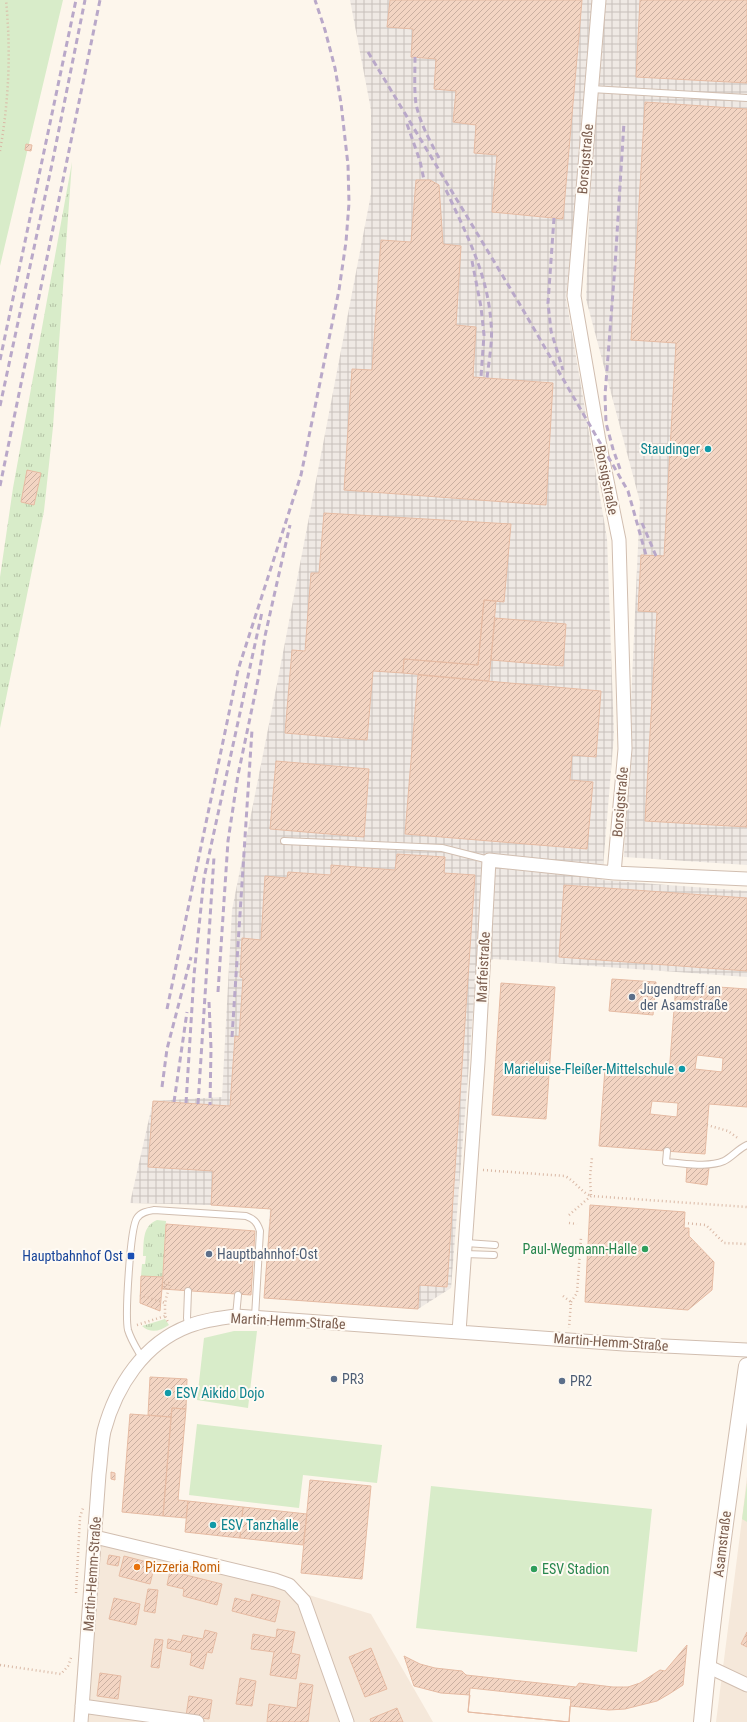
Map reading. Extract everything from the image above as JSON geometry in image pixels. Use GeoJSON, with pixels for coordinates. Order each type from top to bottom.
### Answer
{"type":"FeatureCollection","features":[{"type":"Feature","properties":{"kind":"street","name":"Borsigstraße"},"geometry":{"type":"LineString","coordinates":[[598,0],[574,296],[600,447],[619,540],[625,750],[614,873]]}},
{"type":"Feature","properties":{"kind":"street"},"geometry":{"type":"LineString","coordinates":[[488,860],[614,873],[747,879]]}},
{"type":"Feature","properties":{"kind":"street","name":"Maffeistraße"},"geometry":{"type":"LineString","coordinates":[[459,1332],[478,1062],[488,860]]}},
{"type":"Feature","properties":{"kind":"street","name":"Martin-Hemm-Straße"},"geometry":{"type":"LineString","coordinates":[[80,1722],[104,1432],[113,1403],[129,1374],[142,1358],[171,1335],[188,1326],[208,1320],[236,1316],[568,1340],[747,1350]]}},
{"type":"Feature","properties":{"kind":"street","name":"Asamstraße"},"geometry":{"type":"LineString","coordinates":[[702,1722],[707,1666],[730,1484],[747,1366]]}},
{"type":"Feature","properties":{"kind":"street"},"geometry":{"type":"LineString","coordinates":[[95,1537],[275,1580],[289,1585],[304,1601],[347,1722]]}},
{"type":"Feature","properties":{"kind":"street"},"geometry":{"type":"LineString","coordinates":[[707,1666],[747,1684]]}},
{"type":"Feature","properties":{"kind":"street"},"geometry":{"type":"LineString","coordinates":[[82,1706],[197,1722]]}},
{"type":"Feature","properties":{"kind":"lane"},"geometry":{"type":"LineString","coordinates":[[591,89],[747,98]]}},
{"type":"Feature","properties":{"kind":"lane"},"geometry":{"type":"LineString","coordinates":[[284,841],[442,848],[488,860]]}},
{"type":"Feature","properties":{"kind":"lane"},"geometry":{"type":"LineString","coordinates":[[667,1151],[666,1162],[714,1164],[726,1160],[738,1149],[747,1145]]}},
{"type":"Feature","properties":{"kind":"lane"},"geometry":{"type":"LineString","coordinates":[[142,1358],[128,1331],[127,1318],[133,1234],[138,1217],[145,1212],[154,1210],[246,1216],[252,1218],[258,1223],[260,1231],[255,1317]]}},
{"type":"Feature","properties":{"kind":"lane"},"geometry":{"type":"LineString","coordinates":[[465,1248],[495,1245]]}},
{"type":"Feature","properties":{"kind":"lane"},"geometry":{"type":"LineString","coordinates":[[465,1248],[494,1255]]}},
{"type":"Feature","properties":{"kind":"lane"},"geometry":{"type":"LineString","coordinates":[[188,1291],[186,1318],[188,1326]]}},
{"type":"Feature","properties":{"kind":"lane"},"geometry":{"type":"LineString","coordinates":[[236,1316],[238,1294]]}},
{"type":"Feature","properties":{"kind":"path"},"geometry":{"type":"LineString","coordinates":[[0,151],[5,123],[10,73],[6,0]]}},
{"type":"Feature","properties":{"kind":"path"},"geometry":{"type":"LineString","coordinates":[[707,1125],[728,1131],[741,1140]]}},
{"type":"Feature","properties":{"kind":"path"},"geometry":{"type":"LineString","coordinates":[[592,1157],[590,1177],[592,1196]]}},
{"type":"Feature","properties":{"kind":"path"},"geometry":{"type":"LineString","coordinates":[[471,1169],[565,1176],[573,1180],[585,1193],[592,1196],[747,1207]]}},
{"type":"Feature","properties":{"kind":"path"},"geometry":{"type":"LineString","coordinates":[[569,1215],[592,1196]]}},
{"type":"Feature","properties":{"kind":"path"},"geometry":{"type":"LineString","coordinates":[[684,1222],[706,1225],[724,1243],[747,1244]]}},
{"type":"Feature","properties":{"kind":"path"},"geometry":{"type":"LineString","coordinates":[[569,1223],[577,1224]]}},
{"type":"Feature","properties":{"kind":"path"},"geometry":{"type":"LineString","coordinates":[[568,1340],[571,1302],[577,1293],[581,1238]]}},
{"type":"Feature","properties":{"kind":"path"},"geometry":{"type":"LineString","coordinates":[[138,1325],[165,1316],[165,1303],[170,1290],[170,1283],[164,1283],[164,1287]]}},
{"type":"Feature","properties":{"kind":"path"},"geometry":{"type":"LineString","coordinates":[[140,1295],[165,1303]]}},
{"type":"Feature","properties":{"kind":"path"},"geometry":{"type":"LineString","coordinates":[[563,1296],[571,1302]]}},
{"type":"Feature","properties":{"kind":"path"},"geometry":{"type":"LineString","coordinates":[[76,1600],[81,1511],[85,1507],[97,1504]]}},
{"type":"Feature","properties":{"kind":"path"},"geometry":{"type":"LineString","coordinates":[[0,1665],[61,1674],[68,1666],[72,1654]]}},
{"type":"Feature","properties":{"kind":"shaded area"},"geometry":{"type":"Polygon","coordinates":[[[350,0],[747,0],[747,100],[591,89],[566,298],[607,538],[614,734],[602,880],[747,891],[747,977],[494,959],[477,964],[451,1288],[418,1309],[264,1298],[270,1209],[211,1205],[130,1203],[153,1101],[222,1097],[232,910],[371,194],[371,110],[350,0]]]}},
{"type":"Feature","properties":{"kind":"shaded area","name":"Staudinger"},"geometry":{"type":"Polygon","coordinates":[[[594,92],[747,101],[747,865],[624,857],[640,502],[586,299],[594,92]]]}},
{"type":"Feature","properties":{"kind":"shaded area"},"geometry":{"type":"Polygon","coordinates":[[[747,1476],[747,1722],[716,1722],[742,1519],[747,1476]]]}},
{"type":"Feature","properties":{"kind":"shaded area"},"geometry":{"type":"Polygon","coordinates":[[[89,1528],[371,1614],[433,1722],[73,1722],[89,1528]]]}},
{"type":"Feature","properties":{"kind":"green space"},"geometry":{"type":"Polygon","coordinates":[[[0,0],[63,0],[0,266],[0,0]]]}},
{"type":"Feature","properties":{"kind":"green space"},"geometry":{"type":"Polygon","coordinates":[[[72,162],[53,427],[44,511],[0,728],[0,577],[13,488],[72,162]]]}},
{"type":"Feature","properties":{"kind":"green space"},"geometry":{"type":"Polygon","coordinates":[[[157,1220],[166,1221],[163,1277],[141,1276],[142,1264],[145,1264],[146,1256],[143,1256],[146,1230],[157,1220]]]}},
{"type":"Feature","properties":{"kind":"green space"},"geometry":{"type":"Polygon","coordinates":[[[165,1319],[169,1325],[156,1331],[149,1330],[142,1326],[165,1319]]]}},
{"type":"Feature","properties":{"kind":"green space"},"geometry":{"type":"Polygon","coordinates":[[[234,1331],[257,1331],[248,1408],[197,1400],[204,1338],[234,1331]]]}},
{"type":"Feature","properties":{"kind":"green space"},"geometry":{"type":"Polygon","coordinates":[[[197,1424],[382,1445],[377,1483],[303,1475],[299,1508],[189,1495],[197,1424]]]}},
{"type":"Feature","properties":{"kind":"green space"},"geometry":{"type":"Polygon","coordinates":[[[747,1483],[747,1522],[742,1519],[747,1483]]]}},
{"type":"Feature","properties":{"kind":"green space","name":"ESV Stadion"},"geometry":{"type":"Polygon","coordinates":[[[431,1486],[652,1509],[637,1652],[416,1628],[431,1486]]]}},
{"type":"Feature","properties":{"kind":"building"},"geometry":{"type":"Polygon","coordinates":[[[390,0],[582,0],[563,219],[492,212],[497,155],[474,153],[476,125],[453,122],[456,91],[434,89],[436,59],[411,57],[413,29],[387,27],[390,0]]]}},
{"type":"Feature","properties":{"kind":"building"},"geometry":{"type":"Polygon","coordinates":[[[640,0],[747,0],[747,83],[636,77],[640,0]]]}},
{"type":"Feature","properties":{"kind":"building","name":"Staudinger"},"geometry":{"type":"Polygon","coordinates":[[[645,102],[747,109],[747,827],[645,821],[657,612],[638,611],[641,555],[664,556],[676,343],[631,340],[645,102]]]}},
{"type":"Feature","properties":{"kind":"building"},"geometry":{"type":"Polygon","coordinates":[[[26,144],[32,145],[31,151],[25,150],[26,144]]]}},
{"type":"Feature","properties":{"kind":"building"},"geometry":{"type":"Polygon","coordinates":[[[416,180],[430,180],[439,185],[443,244],[461,246],[456,325],[476,327],[473,377],[553,383],[546,505],[344,490],[352,369],[372,370],[381,240],[411,242],[416,180]]]}},
{"type":"Feature","properties":{"kind":"building"},"geometry":{"type":"Polygon","coordinates":[[[27,470],[41,473],[34,505],[21,502],[27,470]]]}},
{"type":"Feature","properties":{"kind":"building"},"geometry":{"type":"Polygon","coordinates":[[[324,513],[511,524],[504,602],[484,600],[478,665],[404,659],[403,673],[373,671],[367,740],[285,733],[292,650],[305,651],[311,573],[319,573],[324,513]]]}},
{"type":"Feature","properties":{"kind":"building"},"geometry":{"type":"Polygon","coordinates":[[[484,600],[496,601],[489,681],[403,673],[404,659],[478,665],[484,600]]]}},
{"type":"Feature","properties":{"kind":"building"},"geometry":{"type":"Polygon","coordinates":[[[495,618],[566,624],[563,666],[491,660],[495,618]]]}},
{"type":"Feature","properties":{"kind":"building"},"geometry":{"type":"Polygon","coordinates":[[[418,675],[601,691],[596,757],[572,755],[570,780],[593,782],[587,849],[405,834],[418,675]]]}},
{"type":"Feature","properties":{"kind":"building"},"geometry":{"type":"Polygon","coordinates":[[[276,761],[369,769],[364,837],[270,829],[276,761]]]}},
{"type":"Feature","properties":{"kind":"building"},"geometry":{"type":"Polygon","coordinates":[[[397,854],[445,857],[444,873],[475,875],[447,1287],[419,1285],[418,1309],[264,1298],[271,1209],[211,1205],[213,1171],[148,1167],[153,1101],[230,1106],[235,1036],[239,1037],[243,978],[240,977],[242,938],[261,940],[265,876],[287,878],[288,872],[331,875],[331,865],[395,870],[397,854]]]}},
{"type":"Feature","properties":{"kind":"building"},"geometry":{"type":"Polygon","coordinates":[[[564,885],[747,898],[747,971],[559,957],[564,885]]]}},
{"type":"Feature","properties":{"kind":"building","name":"Jugendtreff an der Asamstraße"},"geometry":{"type":"Polygon","coordinates":[[[612,979],[656,982],[653,1015],[609,1011],[612,979]]]}},
{"type":"Feature","properties":{"kind":"building"},"geometry":{"type":"Polygon","coordinates":[[[501,983],[555,987],[546,1119],[492,1115],[501,983]]]}},
{"type":"Feature","properties":{"kind":"building","name":"Marieluise-Fleißer-Mittelschule"},"geometry":{"type":"Polygon","coordinates":[[[676,984],[747,989],[747,1107],[709,1104],[705,1154],[599,1146],[605,1069],[669,1074],[676,984]],[[697,1055],[695,1069],[722,1072],[723,1058],[697,1055]],[[652,1101],[650,1114],[677,1117],[678,1103],[652,1101]]]}},
{"type":"Feature","properties":{"kind":"building"},"geometry":{"type":"Polygon","coordinates":[[[687,1166],[709,1168],[707,1185],[686,1182],[687,1166]]]}},
{"type":"Feature","properties":{"kind":"building","name":"Paul-Wegmann-Halle"},"geometry":{"type":"Polygon","coordinates":[[[590,1205],[685,1212],[684,1228],[689,1228],[689,1236],[714,1262],[712,1290],[688,1310],[585,1302],[590,1205]]]}},
{"type":"Feature","properties":{"kind":"building","name":"Hauptbahnhof-Ost"},"geometry":{"type":"Polygon","coordinates":[[[166,1224],[255,1231],[251,1295],[162,1289],[166,1224]]]}},
{"type":"Feature","properties":{"kind":"building"},"geometry":{"type":"Polygon","coordinates":[[[141,1276],[163,1277],[160,1311],[140,1303],[141,1276]]]}},
{"type":"Feature","properties":{"kind":"building","name":"ESV Aikido Dojo"},"geometry":{"type":"Polygon","coordinates":[[[150,1377],[187,1379],[186,1409],[172,1408],[171,1417],[148,1415],[150,1377]]]}},
{"type":"Feature","properties":{"kind":"building"},"geometry":{"type":"Polygon","coordinates":[[[172,1408],[186,1409],[178,1500],[188,1501],[186,1518],[163,1516],[172,1408]]]}},
{"type":"Feature","properties":{"kind":"building"},"geometry":{"type":"Polygon","coordinates":[[[130,1414],[171,1417],[163,1516],[122,1512],[130,1414]]]}},
{"type":"Feature","properties":{"kind":"building"},"geometry":{"type":"Polygon","coordinates":[[[111,1472],[115,1473],[115,1480],[111,1479],[111,1472]]]}},
{"type":"Feature","properties":{"kind":"building"},"geometry":{"type":"Polygon","coordinates":[[[310,1480],[371,1486],[362,1579],[301,1573],[310,1480]]]}},
{"type":"Feature","properties":{"kind":"building","name":"ESV Tanzhalle"},"geometry":{"type":"Polygon","coordinates":[[[188,1501],[243,1507],[240,1538],[185,1532],[188,1501]]]}},
{"type":"Feature","properties":{"kind":"building"},"geometry":{"type":"Polygon","coordinates":[[[243,1507],[307,1514],[303,1545],[240,1538],[243,1507]]]}},
{"type":"Feature","properties":{"kind":"building"},"geometry":{"type":"Polygon","coordinates":[[[109,1555],[120,1557],[118,1566],[107,1564],[109,1555]]]}},
{"type":"Feature","properties":{"kind":"building"},"geometry":{"type":"Polygon","coordinates":[[[124,1556],[155,1564],[150,1584],[119,1576],[124,1556]]]}},
{"type":"Feature","properties":{"kind":"building"},"geometry":{"type":"Polygon","coordinates":[[[170,1571],[222,1584],[217,1605],[183,1596],[184,1589],[167,1585],[170,1571]]]}},
{"type":"Feature","properties":{"kind":"building"},"geometry":{"type":"Polygon","coordinates":[[[148,1589],[158,1590],[155,1613],[144,1611],[148,1589]]]}},
{"type":"Feature","properties":{"kind":"building"},"geometry":{"type":"Polygon","coordinates":[[[252,1594],[280,1601],[275,1622],[232,1611],[235,1598],[250,1602],[252,1594]]]}},
{"type":"Feature","properties":{"kind":"building"},"geometry":{"type":"Polygon","coordinates":[[[114,1598],[140,1604],[136,1625],[109,1619],[114,1598]]]}},
{"type":"Feature","properties":{"kind":"building"},"geometry":{"type":"Polygon","coordinates":[[[277,1629],[295,1632],[291,1653],[300,1655],[296,1679],[270,1675],[274,1652],[251,1649],[253,1634],[276,1638],[277,1629]]]}},
{"type":"Feature","properties":{"kind":"building"},"geometry":{"type":"Polygon","coordinates":[[[205,1630],[217,1633],[212,1653],[207,1652],[203,1669],[190,1665],[192,1653],[167,1648],[168,1639],[181,1642],[183,1635],[203,1639],[205,1630]]]}},
{"type":"Feature","properties":{"kind":"building"},"geometry":{"type":"Polygon","coordinates":[[[747,1632],[747,1647],[741,1644],[747,1632]]]}},
{"type":"Feature","properties":{"kind":"building"},"geometry":{"type":"Polygon","coordinates":[[[155,1639],[163,1640],[159,1668],[151,1667],[155,1639]]]}},
{"type":"Feature","properties":{"kind":"building"},"geometry":{"type":"Polygon","coordinates":[[[687,1645],[683,1685],[657,1701],[625,1709],[609,1710],[570,1706],[569,1722],[468,1712],[470,1695],[441,1693],[414,1686],[404,1656],[420,1664],[435,1668],[462,1671],[466,1675],[576,1687],[579,1683],[613,1687],[628,1687],[640,1683],[660,1670],[665,1671],[687,1645]]]}},
{"type":"Feature","properties":{"kind":"building"},"geometry":{"type":"Polygon","coordinates":[[[371,1648],[387,1689],[365,1697],[349,1657],[371,1648]]]}},
{"type":"Feature","properties":{"kind":"building"},"geometry":{"type":"Polygon","coordinates":[[[100,1673],[121,1676],[118,1699],[97,1696],[100,1673]]]}},
{"type":"Feature","properties":{"kind":"building"},"geometry":{"type":"Polygon","coordinates":[[[240,1678],[256,1681],[252,1706],[236,1704],[240,1678]]]}},
{"type":"Feature","properties":{"kind":"building"},"geometry":{"type":"Polygon","coordinates":[[[300,1683],[313,1685],[308,1722],[267,1722],[269,1704],[297,1708],[300,1683]]]}},
{"type":"Feature","properties":{"kind":"building"},"geometry":{"type":"Polygon","coordinates":[[[470,1688],[571,1699],[569,1722],[468,1712],[470,1688]]]}},
{"type":"Feature","properties":{"kind":"building"},"geometry":{"type":"Polygon","coordinates":[[[189,1696],[212,1700],[209,1719],[186,1716],[189,1696]]]}},
{"type":"Feature","properties":{"kind":"building"},"geometry":{"type":"Polygon","coordinates":[[[397,1708],[403,1722],[371,1722],[370,1719],[397,1708]]]}},
{"type":"Feature","properties":{"kind":"railway"},"geometry":{"type":"LineString","coordinates":[[0,360],[76,0]]}},
{"type":"Feature","properties":{"kind":"railway"},"geometry":{"type":"LineString","coordinates":[[0,406],[52,164],[85,0]]}},
{"type":"Feature","properties":{"kind":"railway"},"geometry":{"type":"LineString","coordinates":[[0,486],[100,0]]}},
{"type":"Feature","properties":{"kind":"railway"},"geometry":{"type":"LineString","coordinates":[[167,1009],[238,670],[301,475],[339,290],[346,242],[349,203],[348,165],[341,103],[335,68],[315,0]]}},
{"type":"Feature","properties":{"kind":"railway"},"geometry":{"type":"LineString","coordinates":[[368,52],[519,303],[628,491],[646,555]]}},
{"type":"Feature","properties":{"kind":"railway"},"geometry":{"type":"LineString","coordinates":[[415,57],[416,104],[423,125],[439,158]]}},
{"type":"Feature","properties":{"kind":"railway"},"geometry":{"type":"LineString","coordinates":[[620,469],[606,423],[605,395],[624,122]]}},
{"type":"Feature","properties":{"kind":"railway"},"geometry":{"type":"LineString","coordinates":[[407,124],[420,161],[424,180]]}},
{"type":"Feature","properties":{"kind":"railway"},"geometry":{"type":"LineString","coordinates":[[446,190],[475,255],[486,288],[492,336],[487,378]]}},
{"type":"Feature","properties":{"kind":"railway"},"geometry":{"type":"LineString","coordinates":[[554,218],[548,303],[551,331],[563,370]]}},
{"type":"Feature","properties":{"kind":"railway"},"geometry":{"type":"LineString","coordinates":[[472,261],[481,307],[484,335],[481,377]]}},
{"type":"Feature","properties":{"kind":"railway"},"geometry":{"type":"LineString","coordinates":[[642,523],[656,556]]}},
{"type":"Feature","properties":{"kind":"railway"},"geometry":{"type":"LineString","coordinates":[[218,992],[228,841],[238,775],[259,675],[265,636],[290,525]]}},
{"type":"Feature","properties":{"kind":"railway"},"geometry":{"type":"LineString","coordinates":[[186,1103],[194,975],[204,878],[262,612]]}},
{"type":"Feature","properties":{"kind":"railway"},"geometry":{"type":"LineString","coordinates":[[232,1037],[252,730]]}},
{"type":"Feature","properties":{"kind":"railway"},"geometry":{"type":"LineString","coordinates":[[198,1104],[214,857]]}},
{"type":"Feature","properties":{"kind":"railway"},"geometry":{"type":"LineString","coordinates":[[162,1087],[167,1049],[191,957]]}},
{"type":"Feature","properties":{"kind":"railway"},"geometry":{"type":"LineString","coordinates":[[209,1002],[211,1048],[210,1105]]}},
{"type":"Feature","properties":{"kind":"railway"},"geometry":{"type":"LineString","coordinates":[[174,1102],[187,1012]]}},
{"type":"Feature","properties":{"kind":"place","name":"Staudinger"},"geometry":{"type":"Point","coordinates":[708,449]}},
{"type":"Feature","properties":{"kind":"place","name":"Jugendtreff an der Asamstraße"},"geometry":{"type":"Point","coordinates":[632,997]}},
{"type":"Feature","properties":{"kind":"place","name":"Marieluise-Fleißer-Mittelschule"},"geometry":{"type":"Point","coordinates":[682,1069]}},
{"type":"Feature","properties":{"kind":"place","name":"Paul-Wegmann-Halle"},"geometry":{"type":"Point","coordinates":[645,1249]}},
{"type":"Feature","properties":{"kind":"place","name":"Hauptbahnhof-Ost"},"geometry":{"type":"Point","coordinates":[209,1254]}},
{"type":"Feature","properties":{"kind":"place","name":"Hauptbahnhof Ost"},"geometry":{"type":"Point","coordinates":[131,1256]}},
{"type":"Feature","properties":{"kind":"place","name":"PR3"},"geometry":{"type":"Point","coordinates":[334,1379]}},
{"type":"Feature","properties":{"kind":"place","name":"PR2"},"geometry":{"type":"Point","coordinates":[562,1381]}},
{"type":"Feature","properties":{"kind":"place","name":"ESV Aikido Dojo"},"geometry":{"type":"Point","coordinates":[168,1393]}},
{"type":"Feature","properties":{"kind":"place","name":"ESV Tanzhalle"},"geometry":{"type":"Point","coordinates":[213,1525]}},
{"type":"Feature","properties":{"kind":"place","name":"Pizzeria Romi"},"geometry":{"type":"Point","coordinates":[137,1567]}},
{"type":"Feature","properties":{"kind":"place","name":"ESV Stadion"},"geometry":{"type":"Point","coordinates":[534,1569]}}]}
